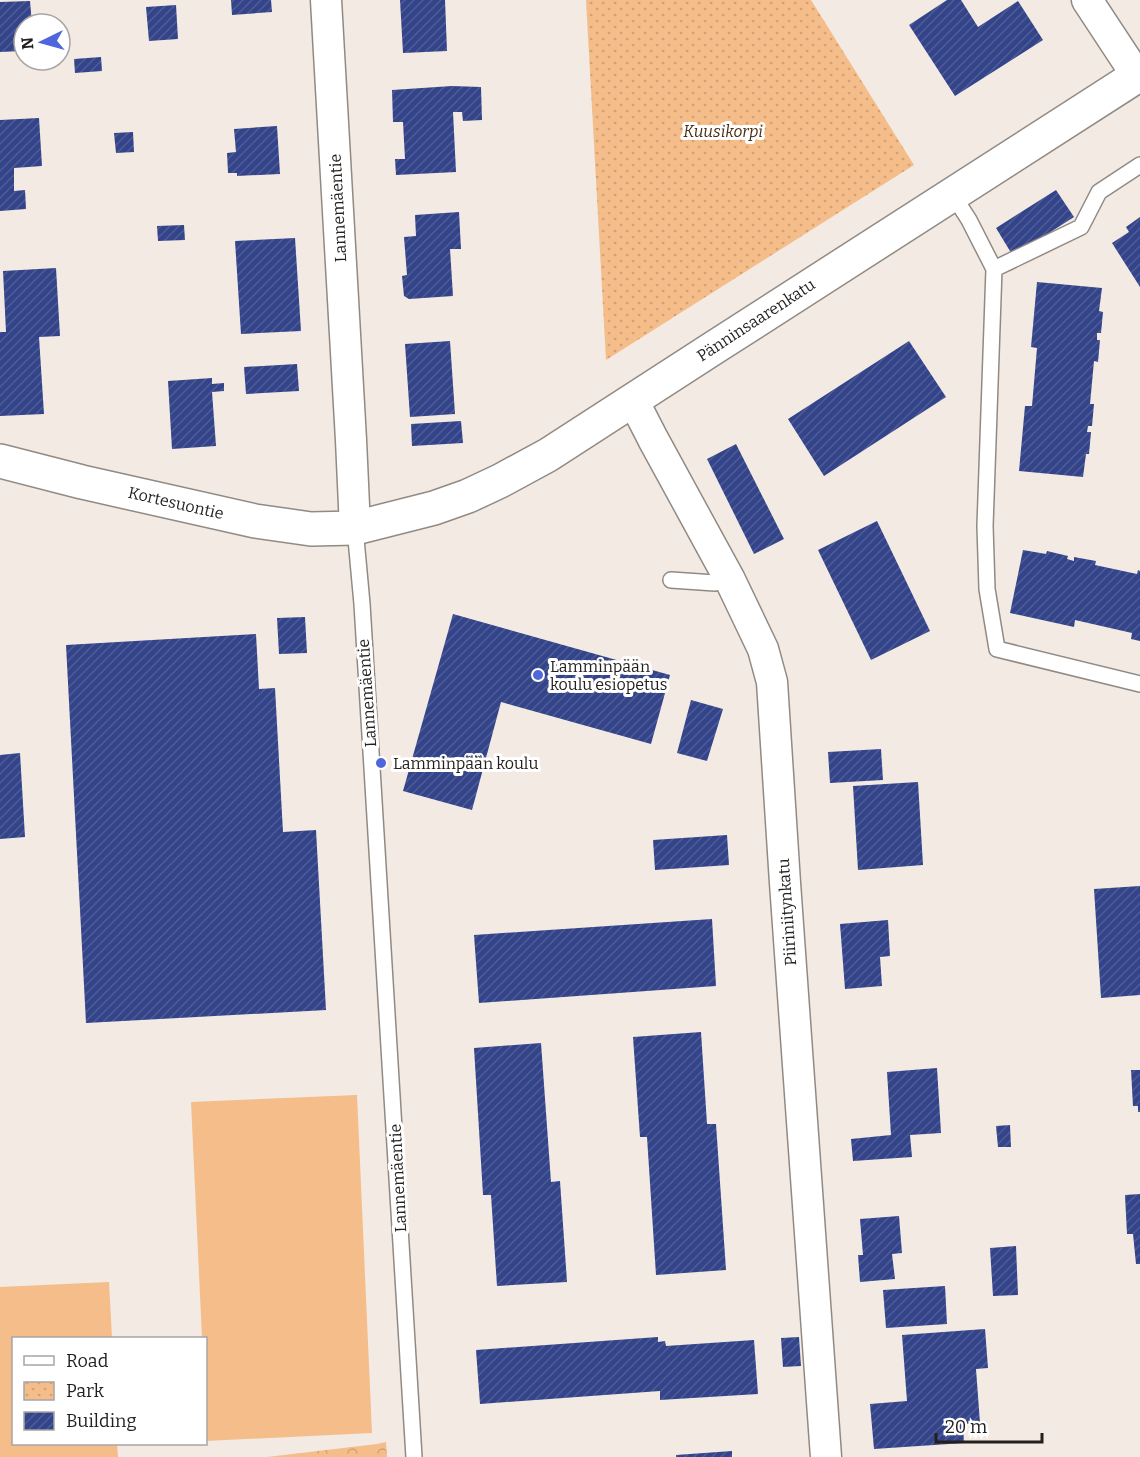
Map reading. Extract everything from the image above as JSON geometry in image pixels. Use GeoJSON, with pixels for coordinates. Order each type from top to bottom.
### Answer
{"type":"FeatureCollection","features":[{"type":"Feature","properties":{"kind":"street","name":"Lannemäentie"},"geometry":{"type":"LineString","coordinates":[[326,0],[355,528]]}},
{"type":"Feature","properties":{"kind":"street"},"geometry":{"type":"LineString","coordinates":[[1087,0],[1138,75]]}},
{"type":"Feature","properties":{"kind":"street","name":"Pänninsaarenkatu"},"geometry":{"type":"LineString","coordinates":[[355,528],[434,508],[468,496],[548,455],[1138,75]]}},
{"type":"Feature","properties":{"kind":"street","name":"Piiriniitynkatu"},"geometry":{"type":"LineString","coordinates":[[633,400],[730,580],[763,649],[772,682],[826,1457]]}},
{"type":"Feature","properties":{"kind":"street","name":"Kortesuontie"},"geometry":{"type":"LineString","coordinates":[[0,461],[255,521],[311,529],[355,528]]}},
{"type":"Feature","properties":{"kind":"lane"},"geometry":{"type":"LineString","coordinates":[[994,269],[1081,227],[1099,192],[1140,165]]}},
{"type":"Feature","properties":{"kind":"lane"},"geometry":{"type":"LineString","coordinates":[[953,195],[969,220],[994,269],[985,526],[987,589],[997,650],[1140,684]]}},
{"type":"Feature","properties":{"kind":"lane","name":"Lannemäentie"},"geometry":{"type":"LineString","coordinates":[[355,528],[371,745],[414,1457]]}},
{"type":"Feature","properties":{"kind":"lane"},"geometry":{"type":"LineString","coordinates":[[670,580],[715,583],[730,580]]}},
{"type":"Feature","properties":{"kind":"green space","name":"Kuusikorpi"},"geometry":{"type":"Polygon","coordinates":[[[586,0],[811,0],[914,165],[606,360],[586,0]]]}},
{"type":"Feature","properties":{"kind":"green space"},"geometry":{"type":"Polygon","coordinates":[[[357,1095],[372,1433],[207,1441],[207,1337],[202,1337],[191,1102],[357,1095]]]}},
{"type":"Feature","properties":{"kind":"green space"},"geometry":{"type":"Polygon","coordinates":[[[109,1282],[112,1337],[12,1337],[12,1445],[117,1445],[118,1457],[0,1457],[0,1287],[109,1282]]]}},
{"type":"Feature","properties":{"kind":"green space"},"geometry":{"type":"Polygon","coordinates":[[[386,1442],[387,1457],[267,1457],[377,1444],[386,1442]]]}},
{"type":"Feature","properties":{"kind":"building"},"geometry":{"type":"Polygon","coordinates":[[[231,0],[271,0],[272,12],[232,15],[231,0]]]}},
{"type":"Feature","properties":{"kind":"building"},"geometry":{"type":"Polygon","coordinates":[[[400,0],[445,0],[447,51],[403,53],[400,0]]]}},
{"type":"Feature","properties":{"kind":"building"},"geometry":{"type":"Polygon","coordinates":[[[947,0],[961,0],[978,27],[1018,1],[1043,40],[955,96],[909,25],[947,0]]]}},
{"type":"Feature","properties":{"kind":"building"},"geometry":{"type":"Polygon","coordinates":[[[30,1],[31,12],[12,12],[12,51],[0,52],[0,2],[30,1]]]}},
{"type":"Feature","properties":{"kind":"building"},"geometry":{"type":"Polygon","coordinates":[[[176,5],[178,39],[149,41],[146,7],[176,5]]]}},
{"type":"Feature","properties":{"kind":"building"},"geometry":{"type":"Polygon","coordinates":[[[101,57],[102,71],[75,73],[74,59],[101,57]]]}},
{"type":"Feature","properties":{"kind":"building"},"geometry":{"type":"Polygon","coordinates":[[[452,86],[481,87],[482,120],[463,121],[462,112],[453,112],[456,172],[396,175],[395,159],[405,159],[403,122],[393,122],[392,90],[452,86]]]}},
{"type":"Feature","properties":{"kind":"building"},"geometry":{"type":"Polygon","coordinates":[[[39,118],[42,166],[14,168],[14,191],[25,190],[26,209],[0,211],[0,120],[39,118]]]}},
{"type":"Feature","properties":{"kind":"building"},"geometry":{"type":"Polygon","coordinates":[[[277,126],[280,174],[237,176],[237,173],[228,173],[227,153],[236,152],[234,129],[277,126]]]}},
{"type":"Feature","properties":{"kind":"building"},"geometry":{"type":"Polygon","coordinates":[[[133,132],[134,152],[116,153],[114,133],[133,132]]]}},
{"type":"Feature","properties":{"kind":"building"},"geometry":{"type":"Polygon","coordinates":[[[1056,190],[1074,217],[1013,256],[996,228],[1056,190]]]}},
{"type":"Feature","properties":{"kind":"building"},"geometry":{"type":"Polygon","coordinates":[[[459,212],[461,249],[450,249],[453,296],[409,299],[404,296],[402,276],[407,275],[404,237],[416,236],[415,215],[459,212]]]}},
{"type":"Feature","properties":{"kind":"building"},"geometry":{"type":"Polygon","coordinates":[[[1140,217],[1140,287],[1112,243],[1129,232],[1126,227],[1140,217]]]}},
{"type":"Feature","properties":{"kind":"building"},"geometry":{"type":"Polygon","coordinates":[[[184,225],[185,240],[158,241],[157,226],[184,225]]]}},
{"type":"Feature","properties":{"kind":"building"},"geometry":{"type":"Polygon","coordinates":[[[295,238],[301,331],[241,334],[235,241],[295,238]]]}},
{"type":"Feature","properties":{"kind":"building"},"geometry":{"type":"Polygon","coordinates":[[[56,268],[60,336],[39,337],[44,414],[0,416],[0,332],[6,332],[3,271],[56,268]]]}},
{"type":"Feature","properties":{"kind":"building"},"geometry":{"type":"Polygon","coordinates":[[[1037,282],[1102,288],[1099,311],[1103,312],[1101,333],[1097,333],[1097,340],[1100,340],[1098,362],[1094,361],[1090,404],[1094,404],[1092,426],[1088,426],[1087,432],[1091,432],[1089,454],[1086,454],[1083,477],[1019,471],[1025,406],[1032,406],[1037,348],[1031,347],[1037,282]]]}},
{"type":"Feature","properties":{"kind":"building"},"geometry":{"type":"Polygon","coordinates":[[[450,341],[455,414],[410,417],[405,344],[450,341]]]}},
{"type":"Feature","properties":{"kind":"building"},"geometry":{"type":"Polygon","coordinates":[[[909,341],[946,397],[824,476],[788,419],[909,341]]]}},
{"type":"Feature","properties":{"kind":"building"},"geometry":{"type":"Polygon","coordinates":[[[297,364],[299,391],[246,394],[244,367],[297,364]]]}},
{"type":"Feature","properties":{"kind":"building"},"geometry":{"type":"Polygon","coordinates":[[[212,378],[212,384],[224,383],[224,391],[212,392],[216,446],[172,449],[168,381],[212,378]]]}},
{"type":"Feature","properties":{"kind":"building"},"geometry":{"type":"Polygon","coordinates":[[[461,421],[463,443],[412,446],[411,424],[461,421]]]}},
{"type":"Feature","properties":{"kind":"building"},"geometry":{"type":"Polygon","coordinates":[[[736,444],[784,539],[754,554],[707,459],[736,444]]]}},
{"type":"Feature","properties":{"kind":"building"},"geometry":{"type":"Polygon","coordinates":[[[877,521],[930,631],[871,660],[818,550],[877,521]]]}},
{"type":"Feature","properties":{"kind":"building"},"geometry":{"type":"Polygon","coordinates":[[[1023,550],[1046,554],[1047,551],[1068,556],[1067,559],[1074,561],[1074,557],[1096,561],[1095,565],[1137,574],[1138,570],[1140,571],[1140,641],[1131,639],[1132,633],[1075,620],[1074,627],[1010,613],[1023,550]]]}},
{"type":"Feature","properties":{"kind":"building"},"geometry":{"type":"Polygon","coordinates":[[[453,614],[670,675],[651,744],[501,702],[472,810],[403,791],[453,614]]]}},
{"type":"Feature","properties":{"kind":"building"},"geometry":{"type":"Polygon","coordinates":[[[305,617],[307,653],[279,654],[277,618],[305,617]]]}},
{"type":"Feature","properties":{"kind":"building"},"geometry":{"type":"Polygon","coordinates":[[[256,634],[259,689],[275,688],[283,832],[316,830],[326,1010],[86,1023],[66,645],[256,634]]]}},
{"type":"Feature","properties":{"kind":"building"},"geometry":{"type":"Polygon","coordinates":[[[691,700],[723,709],[707,761],[677,753],[691,700]]]}},
{"type":"Feature","properties":{"kind":"building"},"geometry":{"type":"Polygon","coordinates":[[[881,749],[883,780],[830,783],[828,752],[881,749]]]}},
{"type":"Feature","properties":{"kind":"building"},"geometry":{"type":"Polygon","coordinates":[[[20,753],[25,837],[0,839],[0,755],[20,753]]]}},
{"type":"Feature","properties":{"kind":"building"},"geometry":{"type":"Polygon","coordinates":[[[918,782],[923,865],[858,870],[853,786],[918,782]]]}},
{"type":"Feature","properties":{"kind":"building"},"geometry":{"type":"Polygon","coordinates":[[[727,835],[729,865],[655,870],[653,840],[727,835]]]}},
{"type":"Feature","properties":{"kind":"building"},"geometry":{"type":"Polygon","coordinates":[[[1140,886],[1140,995],[1101,998],[1094,889],[1140,886]]]}},
{"type":"Feature","properties":{"kind":"building"},"geometry":{"type":"Polygon","coordinates":[[[712,919],[716,986],[479,1003],[474,935],[712,919]]]}},
{"type":"Feature","properties":{"kind":"building"},"geometry":{"type":"Polygon","coordinates":[[[888,920],[890,956],[880,957],[882,986],[845,989],[840,924],[888,920]]]}},
{"type":"Feature","properties":{"kind":"building"},"geometry":{"type":"Polygon","coordinates":[[[701,1032],[707,1124],[716,1124],[726,1270],[656,1275],[647,1137],[640,1137],[633,1037],[701,1032]]]}},
{"type":"Feature","properties":{"kind":"building"},"geometry":{"type":"Polygon","coordinates":[[[541,1043],[551,1182],[560,1181],[567,1282],[497,1286],[491,1195],[483,1195],[474,1048],[541,1043]]]}},
{"type":"Feature","properties":{"kind":"building"},"geometry":{"type":"Polygon","coordinates":[[[937,1068],[941,1133],[910,1135],[912,1157],[853,1161],[851,1139],[891,1135],[887,1072],[937,1068]]]}},
{"type":"Feature","properties":{"kind":"building"},"geometry":{"type":"Polygon","coordinates":[[[1131,1070],[1140,1070],[1140,1112],[1138,1112],[1138,1106],[1133,1106],[1131,1070]]]}},
{"type":"Feature","properties":{"kind":"building"},"geometry":{"type":"Polygon","coordinates":[[[1010,1125],[1011,1147],[998,1147],[996,1126],[1010,1125]]]}},
{"type":"Feature","properties":{"kind":"building"},"geometry":{"type":"Polygon","coordinates":[[[1140,1194],[1140,1264],[1136,1264],[1133,1234],[1127,1234],[1125,1195],[1140,1194]]]}},
{"type":"Feature","properties":{"kind":"building"},"geometry":{"type":"Polygon","coordinates":[[[899,1216],[902,1253],[892,1254],[895,1279],[860,1282],[858,1255],[863,1255],[860,1219],[899,1216]]]}},
{"type":"Feature","properties":{"kind":"building"},"geometry":{"type":"Polygon","coordinates":[[[1016,1246],[1018,1295],[993,1296],[990,1248],[1016,1246]]]}},
{"type":"Feature","properties":{"kind":"building"},"geometry":{"type":"Polygon","coordinates":[[[945,1286],[947,1324],[886,1328],[883,1290],[945,1286]]]}},
{"type":"Feature","properties":{"kind":"building"},"geometry":{"type":"Polygon","coordinates":[[[985,1329],[988,1368],[976,1369],[980,1423],[963,1424],[964,1443],[874,1449],[870,1404],[907,1401],[902,1335],[985,1329]]]}},
{"type":"Feature","properties":{"kind":"building"},"geometry":{"type":"Polygon","coordinates":[[[658,1337],[658,1342],[665,1341],[666,1346],[754,1340],[758,1394],[660,1400],[660,1391],[480,1404],[476,1350],[658,1337]]]}},
{"type":"Feature","properties":{"kind":"building"},"geometry":{"type":"Polygon","coordinates":[[[799,1337],[801,1366],[783,1367],[781,1338],[799,1337]]]}},
{"type":"Feature","properties":{"kind":"building"},"geometry":{"type":"Polygon","coordinates":[[[732,1451],[732,1457],[676,1457],[676,1455],[732,1451]]]}},
{"type":"Feature","properties":{"kind":"place","name":"Lamminpään koulu esiopetus"},"geometry":{"type":"Point","coordinates":[538,675]}},
{"type":"Feature","properties":{"kind":"place","name":"Lamminpään koulu"},"geometry":{"type":"Point","coordinates":[381,763]}}]}
